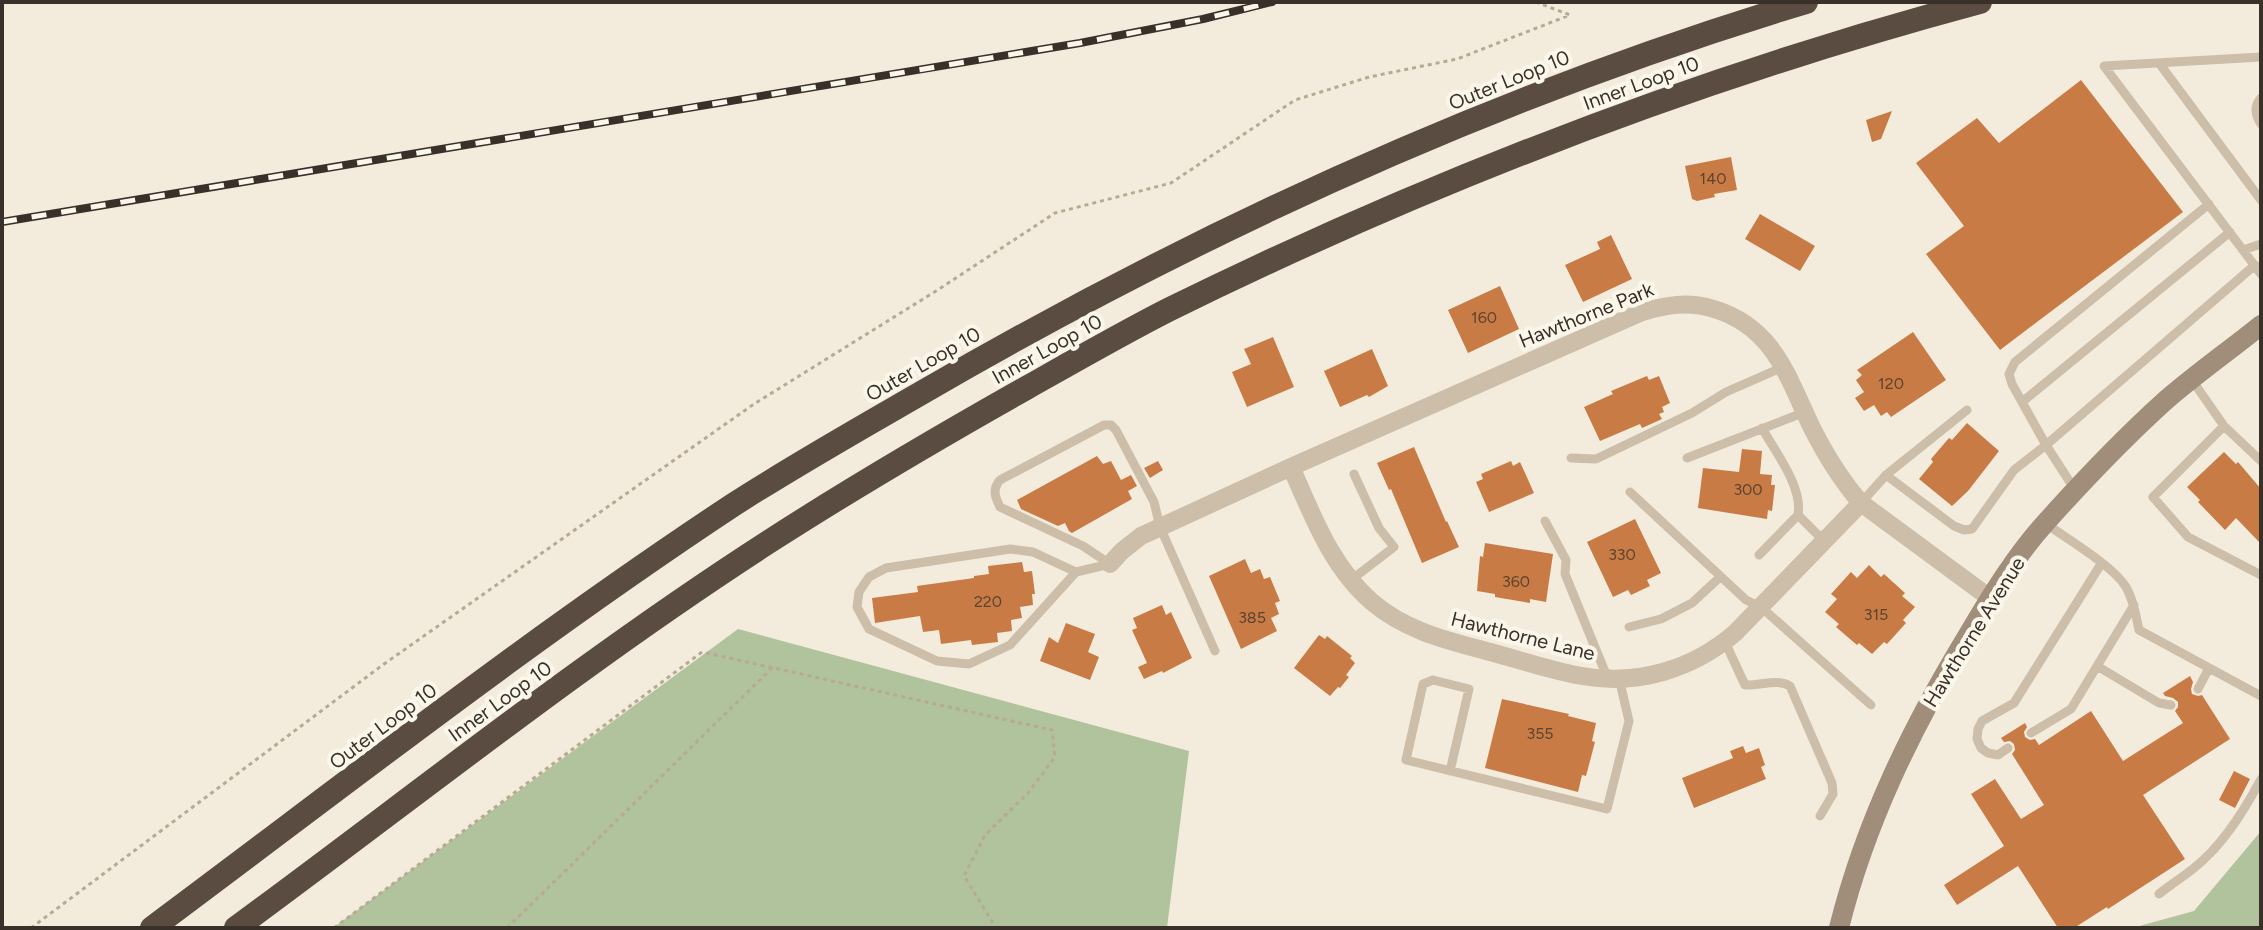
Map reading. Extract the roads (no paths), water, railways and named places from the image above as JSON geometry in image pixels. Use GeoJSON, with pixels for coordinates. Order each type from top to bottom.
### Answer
{"type":"FeatureCollection","features":[{"type":"Feature","properties":{"kind":"highway"},"geometry":{"type":"LineString","coordinates":[[1705,32],[1776,2]]}},
{"type":"Feature","properties":{"kind":"highway","name":"Outer Loop 10"},"geometry":{"type":"LineString","coordinates":[[152,928],[549,632],[658,557],[774,480],[1074,306],[1355,170],[1582,76],[1705,32],[1806,2]]}},
{"type":"Feature","properties":{"kind":"highway","name":"Inner Loop 10"},"geometry":{"type":"LineString","coordinates":[[236,928],[598,659],[768,542],[946,433],[1165,312],[1355,223],[1626,113],[1758,67],[1980,2]]}},
{"type":"Feature","properties":{"kind":"main road","name":"Hawthorne Avenue"},"geometry":{"type":"LineString","coordinates":[[1839,928],[1864,843],[1893,772],[1949,666],[1990,598],[2045,523],[2075,490],[2166,400],[2261,325]]}},
{"type":"Feature","properties":{"kind":"street","name":"Hawthorne Park"},"geometry":{"type":"LineString","coordinates":[[1110,564],[1141,536],[1291,467],[1629,318],[1664,306],[1686,304],[1727,313],[1763,337],[1783,367],[1844,483],[1861,503],[1990,598]]}},
{"type":"Feature","properties":{"kind":"street","name":"Hawthorne Lane"},"geometry":{"type":"LineString","coordinates":[[1291,467],[1321,533],[1351,580],[1389,615],[1440,639],[1583,677],[1638,677],[1666,672],[1713,651],[1761,607],[1861,503]]}},
{"type":"Feature","properties":{"kind":"lane"},"geometry":{"type":"LineString","coordinates":[[1886,475],[1954,526],[1972,529],[2014,470],[2258,270],[2104,66],[2261,57]]}},
{"type":"Feature","properties":{"kind":"lane"},"geometry":{"type":"LineString","coordinates":[[2159,63],[2261,200]]}},
{"type":"Feature","properties":{"kind":"lane"},"geometry":{"type":"LineString","coordinates":[[2261,98],[2256,106],[2261,124]]}},
{"type":"Feature","properties":{"kind":"lane"},"geometry":{"type":"LineString","coordinates":[[2075,490],[2046,445],[2009,374],[2015,362],[2209,204]]}},
{"type":"Feature","properties":{"kind":"lane"},"geometry":{"type":"LineString","coordinates":[[2022,402],[2230,232]]}},
{"type":"Feature","properties":{"kind":"lane"},"geometry":{"type":"LineString","coordinates":[[2243,250],[2261,244]]}},
{"type":"Feature","properties":{"kind":"lane"},"geometry":{"type":"LineString","coordinates":[[1571,458],[1596,459],[1692,413],[1726,392],[1783,367]]}},
{"type":"Feature","properties":{"kind":"lane"},"geometry":{"type":"LineString","coordinates":[[2192,380],[2224,426],[2261,461]]}},
{"type":"Feature","properties":{"kind":"lane"},"geometry":{"type":"LineString","coordinates":[[1861,503],[1886,475],[1967,410]]}},
{"type":"Feature","properties":{"kind":"lane"},"geometry":{"type":"LineString","coordinates":[[1687,458],[1805,412]]}},
{"type":"Feature","properties":{"kind":"lane"},"geometry":{"type":"LineString","coordinates":[[1110,564],[1083,546],[1000,507],[995,486],[1000,480],[1104,425],[1111,425],[1116,430],[1154,502],[1160,527],[1215,651]]}},
{"type":"Feature","properties":{"kind":"lane"},"geometry":{"type":"LineString","coordinates":[[2224,426],[2153,497],[2188,537],[2261,575]]}},
{"type":"Feature","properties":{"kind":"lane"},"geometry":{"type":"LineString","coordinates":[[1759,555],[1798,515],[1798,493],[1762,428]]}},
{"type":"Feature","properties":{"kind":"lane"},"geometry":{"type":"LineString","coordinates":[[1351,580],[1394,547],[1379,528],[1354,474]]}},
{"type":"Feature","properties":{"kind":"lane"},"geometry":{"type":"LineString","coordinates":[[1630,492],[1746,600],[1761,607],[1871,705]]}},
{"type":"Feature","properties":{"kind":"lane"},"geometry":{"type":"LineString","coordinates":[[1798,515],[1824,541]]}},
{"type":"Feature","properties":{"kind":"lane"},"geometry":{"type":"LineString","coordinates":[[1450,771],[1469,689],[1433,680],[1423,684],[1406,760],[1450,771],[1607,809],[1629,721],[1614,678],[1565,574],[1566,560],[1545,521]]}},
{"type":"Feature","properties":{"kind":"lane"},"geometry":{"type":"LineString","coordinates":[[2045,523],[2115,573],[2134,605],[2139,630],[2261,696]]}},
{"type":"Feature","properties":{"kind":"lane"},"geometry":{"type":"LineString","coordinates":[[1076,572],[1033,552],[1010,549],[886,568],[869,577],[859,592],[857,607],[869,629],[896,643],[937,661],[969,664],[1010,645],[1076,572],[1110,564]]}},
{"type":"Feature","properties":{"kind":"lane"},"geometry":{"type":"LineString","coordinates":[[2008,748],[1998,755],[1981,748],[1977,739],[1982,721],[2014,703],[2101,564]]}},
{"type":"Feature","properties":{"kind":"lane"},"geometry":{"type":"LineString","coordinates":[[1629,627],[1661,619],[1692,603],[1720,577]]}},
{"type":"Feature","properties":{"kind":"lane"},"geometry":{"type":"LineString","coordinates":[[2031,733],[2071,709],[2134,605]]}},
{"type":"Feature","properties":{"kind":"lane"},"geometry":{"type":"LineString","coordinates":[[1725,642],[1745,685],[1767,685],[1778,681],[1790,686],[1832,783],[1833,794],[1820,816]]}},
{"type":"Feature","properties":{"kind":"lane"},"geometry":{"type":"LineString","coordinates":[[2097,666],[2159,703],[2171,705]]}},
{"type":"Feature","properties":{"kind":"lane"},"geometry":{"type":"LineString","coordinates":[[2198,689],[2209,668]]}},
{"type":"Feature","properties":{"kind":"lane"},"geometry":{"type":"LineString","coordinates":[[2159,894],[2209,855],[2243,813],[2261,779]]}},
{"type":"Feature","properties":{"kind":"railway"},"geometry":{"type":"LineString","coordinates":[[2,222],[1080,43],[1272,2]]}}]}
